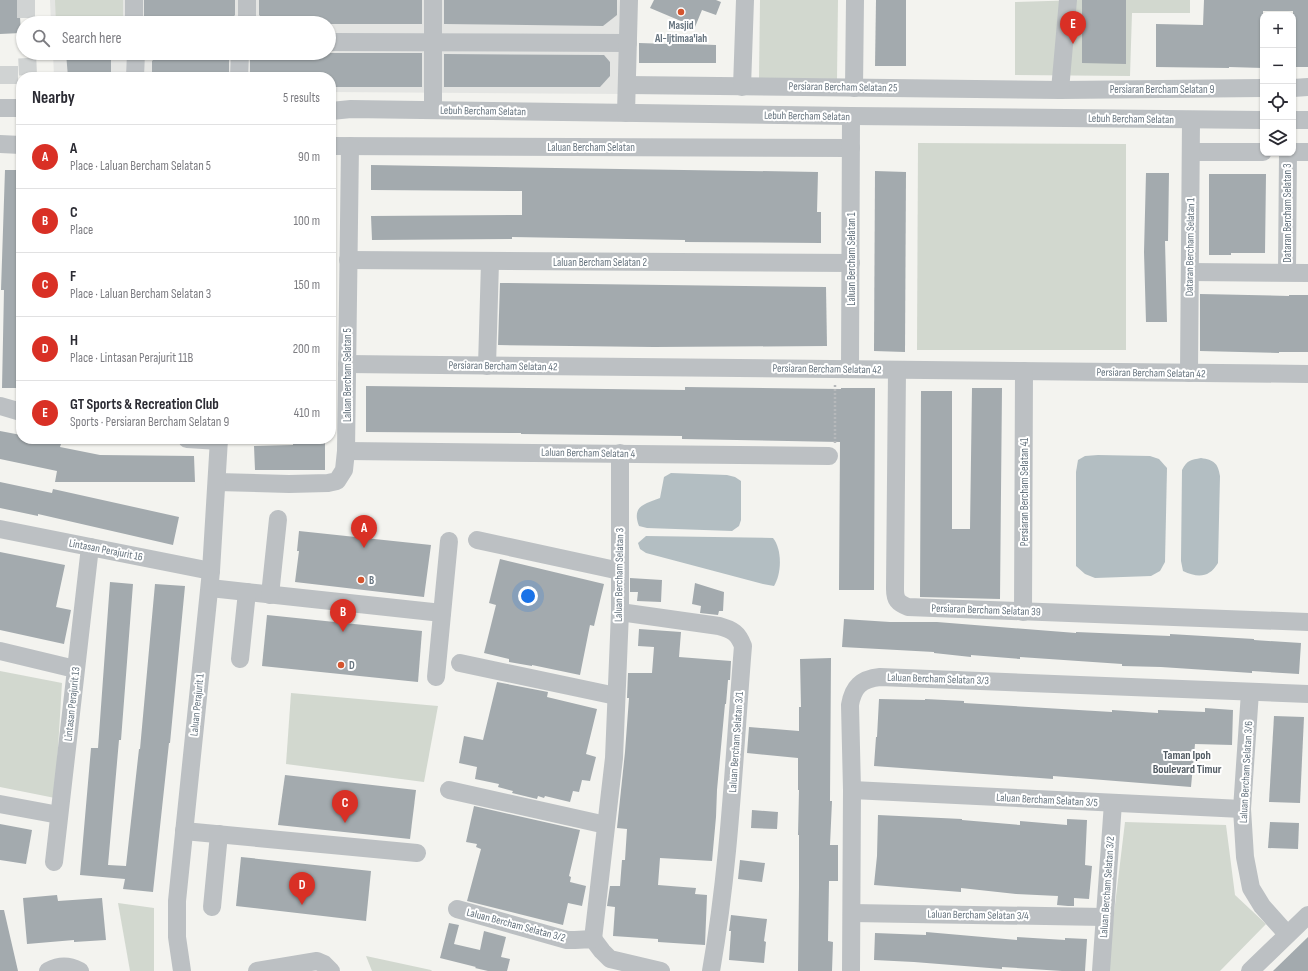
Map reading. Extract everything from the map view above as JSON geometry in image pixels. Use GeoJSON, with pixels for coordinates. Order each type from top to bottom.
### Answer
{"type":"FeatureCollection","features":[{"type":"Feature","properties":{"kind":"street"},"geometry":{"type":"LineString","coordinates":[[134,0],[134,16]]}},
{"type":"Feature","properties":{"kind":"street"},"geometry":{"type":"LineString","coordinates":[[247,0],[247,16]]}},
{"type":"Feature","properties":{"kind":"street"},"geometry":{"type":"LineString","coordinates":[[433,0],[433,110]]}},
{"type":"Feature","properties":{"kind":"street"},"geometry":{"type":"LineString","coordinates":[[626,113],[629,0]]}},
{"type":"Feature","properties":{"kind":"street"},"geometry":{"type":"LineString","coordinates":[[742,86],[745,0]]}},
{"type":"Feature","properties":{"kind":"street"},"geometry":{"type":"LineString","coordinates":[[854,88],[855,0]]}},
{"type":"Feature","properties":{"kind":"street"},"geometry":{"type":"LineString","coordinates":[[1060,90],[1068,0]]}},
{"type":"Feature","properties":{"kind":"street"},"geometry":{"type":"LineString","coordinates":[[336,42],[628,43]]}},
{"type":"Feature","properties":{"kind":"street"},"geometry":{"type":"LineString","coordinates":[[135,72],[136,60]]}},
{"type":"Feature","properties":{"kind":"street"},"geometry":{"type":"LineString","coordinates":[[239,72],[240,60]]}},
{"type":"Feature","properties":{"kind":"street","name":"Persiaran Bercham Selatan 25"},"geometry":{"type":"LineString","coordinates":[[627,86],[1060,90]]}},
{"type":"Feature","properties":{"kind":"street"},"geometry":{"type":"LineString","coordinates":[[1296,88],[1308,87]]}},
{"type":"Feature","properties":{"kind":"street","name":"Persiaran Bercham Selatan 9"},"geometry":{"type":"LineString","coordinates":[[1060,90],[1260,88]]}},
{"type":"Feature","properties":{"kind":"street"},"geometry":{"type":"LineString","coordinates":[[336,104],[351,109]]}},
{"type":"Feature","properties":{"kind":"street"},"geometry":{"type":"LineString","coordinates":[[0,108],[16,108]]}},
{"type":"Feature","properties":{"kind":"street"},"geometry":{"type":"LineString","coordinates":[[336,110],[351,109]]}},
{"type":"Feature","properties":{"kind":"street","name":"Lebuh Bercham Selatan"},"geometry":{"type":"LineString","coordinates":[[351,109],[1260,120]]}},
{"type":"Feature","properties":{"kind":"street","name":"Laluan Bercham Selatan 1"},"geometry":{"type":"LineString","coordinates":[[843,370],[851,263],[851,116]]}},
{"type":"Feature","properties":{"kind":"street","name":"Dataran Bercham Selatan 1"},"geometry":{"type":"LineString","coordinates":[[1189,373],[1191,120]]}},
{"type":"Feature","properties":{"kind":"street"},"geometry":{"type":"LineString","coordinates":[[1296,120],[1308,120]]}},
{"type":"Feature","properties":{"kind":"street"},"geometry":{"type":"LineString","coordinates":[[0,144],[16,144]]}},
{"type":"Feature","properties":{"kind":"street","name":"Laluan Bercham Selatan"},"geometry":{"type":"LineString","coordinates":[[336,146],[851,148]]}},
{"type":"Feature","properties":{"kind":"street","name":"Laluan Bercham Selatan 5"},"geometry":{"type":"LineString","coordinates":[[217,482],[289,484],[328,483],[337,481],[344,470],[346,451],[350,146]]}},
{"type":"Feature","properties":{"kind":"street"},"geometry":{"type":"LineString","coordinates":[[1191,152],[1260,152]]}},
{"type":"Feature","properties":{"kind":"street"},"geometry":{"type":"LineString","coordinates":[[1296,152],[1308,152]]}},
{"type":"Feature","properties":{"kind":"street","name":"Dataran Bercham Selatan 3"},"geometry":{"type":"LineString","coordinates":[[1287,272],[1288,156]]}},
{"type":"Feature","properties":{"kind":"street","name":"Laluan Bercham Selatan 2"},"geometry":{"type":"LineString","coordinates":[[348,260],[851,263]]}},
{"type":"Feature","properties":{"kind":"street"},"geometry":{"type":"LineString","coordinates":[[486,366],[490,262]]}},
{"type":"Feature","properties":{"kind":"street"},"geometry":{"type":"LineString","coordinates":[[1190,272],[1308,273]]}},
{"type":"Feature","properties":{"kind":"street","name":"Persiaran Bercham Selatan 42"},"geometry":{"type":"LineString","coordinates":[[346,364],[1308,374]]}},
{"type":"Feature","properties":{"kind":"street","name":"Persiaran Bercham Selatan 39"},"geometry":{"type":"LineString","coordinates":[[897,370],[895,598],[899,604],[908,607],[1308,622]]}},
{"type":"Feature","properties":{"kind":"street","name":"Persiaran Bercham Selatan 41"},"geometry":{"type":"LineString","coordinates":[[1023,612],[1024,371]]}},
{"type":"Feature","properties":{"kind":"street"},"geometry":{"type":"LineString","coordinates":[[0,406],[16,411]]}},
{"type":"Feature","properties":{"kind":"street","name":"Laluan Perajurit 1"},"geometry":{"type":"LineString","coordinates":[[182,971],[177,937],[177,901],[210,580],[219,444]]}},
{"type":"Feature","properties":{"kind":"street","name":"Laluan Bercham Selatan 4"},"geometry":{"type":"LineString","coordinates":[[346,451],[829,456]]}},
{"type":"Feature","properties":{"kind":"street","name":"Laluan Bercham Selatan 3"},"geometry":{"type":"LineString","coordinates":[[593,938],[614,758],[620,612],[620,453]]}},
{"type":"Feature","properties":{"kind":"street"},"geometry":{"type":"LineString","coordinates":[[270,595],[278,519]]}},
{"type":"Feature","properties":{"kind":"street","name":"Lintasan Perajurit 16"},"geometry":{"type":"LineString","coordinates":[[0,529],[90,547],[210,580],[247,592],[442,613]]}},
{"type":"Feature","properties":{"kind":"street"},"geometry":{"type":"LineString","coordinates":[[477,540],[620,571]]}},
{"type":"Feature","properties":{"kind":"street"},"geometry":{"type":"LineString","coordinates":[[436,677],[449,541]]}},
{"type":"Feature","properties":{"kind":"street","name":"Lintasan Perajurit 13"},"geometry":{"type":"LineString","coordinates":[[54,862],[90,547]]}},
{"type":"Feature","properties":{"kind":"street"},"geometry":{"type":"LineString","coordinates":[[240,659],[247,592]]}},
{"type":"Feature","properties":{"kind":"street","name":"Laluan Bercham Selatan 3/1"},"geometry":{"type":"LineString","coordinates":[[620,612],[731,629],[740,638],[743,646],[732,799],[718,934],[711,971]]}},
{"type":"Feature","properties":{"kind":"street"},"geometry":{"type":"LineString","coordinates":[[0,651],[75,669]]}},
{"type":"Feature","properties":{"kind":"street"},"geometry":{"type":"LineString","coordinates":[[460,663],[616,696]]}},
{"type":"Feature","properties":{"kind":"street","name":"Laluan Bercham Selatan 3/3"},"geometry":{"type":"LineString","coordinates":[[851,971],[852,790],[850,705],[856,688],[863,682],[871,678],[880,677],[1308,694]]}},
{"type":"Feature","properties":{"kind":"street","name":"Laluan Bercham Selatan 3/6"},"geometry":{"type":"LineString","coordinates":[[1250,692],[1242,809],[1245,857],[1251,888],[1262,906],[1288,934]]}},
{"type":"Feature","properties":{"kind":"street"},"geometry":{"type":"LineString","coordinates":[[449,790],[606,825]]}},
{"type":"Feature","properties":{"kind":"street","name":"Laluan Bercham Selatan 3/5"},"geometry":{"type":"LineString","coordinates":[[852,790],[1242,809]]}},
{"type":"Feature","properties":{"kind":"street","name":"Laluan Bercham Selatan 3/2"},"geometry":{"type":"LineString","coordinates":[[1101,971],[1113,803]]}},
{"type":"Feature","properties":{"kind":"street"},"geometry":{"type":"LineString","coordinates":[[0,804],[59,815]]}},
{"type":"Feature","properties":{"kind":"street"},"geometry":{"type":"LineString","coordinates":[[184,831],[417,853]]}},
{"type":"Feature","properties":{"kind":"street"},"geometry":{"type":"LineString","coordinates":[[212,907],[219,834]]}},
{"type":"Feature","properties":{"kind":"street","name":"Laluan Bercham Selatan 3/2"},"geometry":{"type":"LineString","coordinates":[[457,909],[567,940],[593,938]]}},
{"type":"Feature","properties":{"kind":"street","name":"Laluan Bercham Selatan 3/4"},"geometry":{"type":"LineString","coordinates":[[852,913],[1104,917]]}},
{"type":"Feature","properties":{"kind":"street"},"geometry":{"type":"LineString","coordinates":[[1250,971],[1308,915]]}},
{"type":"Feature","properties":{"kind":"street"},"geometry":{"type":"LineString","coordinates":[[593,938],[610,959],[661,971]]}},
{"type":"Feature","properties":{"kind":"street"},"geometry":{"type":"LineString","coordinates":[[257,971],[277,969],[317,961],[324,964],[331,971]]}},
{"type":"Feature","properties":{"kind":"street"},"geometry":{"type":"LineString","coordinates":[[48,971],[60,966],[69,966],[80,971]]}},
{"type":"Feature","properties":{"kind":"path"},"geometry":{"type":"LineString","coordinates":[[829,456],[834,454],[835,451],[843,370]]}},
{"type":"Feature","properties":{"kind":"shaded area"},"geometry":{"type":"Polygon","coordinates":[[[50,0],[625,0],[624,94],[336,92],[336,72],[54,72],[53,60],[336,60],[336,16],[51,16],[50,0]]]}},
{"type":"Feature","properties":{"kind":"shaded area"},"geometry":{"type":"Polygon","coordinates":[[[55,0],[123,0],[123,16],[56,16],[55,0]]]}},
{"type":"Feature","properties":{"kind":"shaded area"},"geometry":{"type":"Polygon","coordinates":[[[760,0],[838,0],[837,79],[759,78],[760,0]]]}},
{"type":"Feature","properties":{"kind":"shaded area"},"geometry":{"type":"Polygon","coordinates":[[[1080,0],[1190,0],[1190,13],[1132,13],[1130,76],[1015,75],[1015,2],[1080,0]]]}},
{"type":"Feature","properties":{"kind":"shaded area"},"geometry":{"type":"Polygon","coordinates":[[[918,143],[1126,144],[1126,350],[917,350],[918,143]]]}},
{"type":"Feature","properties":{"kind":"shaded area"},"geometry":{"type":"Polygon","coordinates":[[[1085,456],[1150,456],[1159,459],[1167,468],[1165,562],[1160,571],[1151,576],[1095,578],[1085,574],[1076,566],[1076,472],[1078,460],[1085,456]]]}},
{"type":"Feature","properties":{"kind":"shaded area"},"geometry":{"type":"Polygon","coordinates":[[[1201,458],[1215,463],[1220,476],[1218,563],[1211,572],[1198,576],[1183,571],[1181,561],[1182,470],[1190,461],[1201,458]]]}},
{"type":"Feature","properties":{"kind":"shaded area"},"geometry":{"type":"Polygon","coordinates":[[[671,473],[727,475],[735,477],[741,481],[741,520],[739,526],[732,531],[647,528],[639,526],[637,519],[638,509],[645,504],[660,498],[664,477],[671,473]]]}},
{"type":"Feature","properties":{"kind":"shaded area"},"geometry":{"type":"Polygon","coordinates":[[[646,536],[773,538],[778,548],[780,561],[777,581],[774,586],[763,584],[646,553],[640,549],[638,543],[646,536]]]}},
{"type":"Feature","properties":{"kind":"shaded area"},"geometry":{"type":"Polygon","coordinates":[[[0,671],[62,683],[55,798],[0,787],[0,671]]]}},
{"type":"Feature","properties":{"kind":"shaded area"},"geometry":{"type":"Polygon","coordinates":[[[291,693],[438,706],[424,782],[286,764],[291,693]]]}},
{"type":"Feature","properties":{"kind":"shaded area"},"geometry":{"type":"Polygon","coordinates":[[[1125,822],[1226,825],[1235,895],[1266,924],[1220,971],[1107,971],[1125,822]]]}},
{"type":"Feature","properties":{"kind":"shaded area"},"geometry":{"type":"Polygon","coordinates":[[[118,903],[154,908],[154,971],[130,971],[118,903]]]}},
{"type":"Feature","properties":{"kind":"shaded area"},"geometry":{"type":"Polygon","coordinates":[[[366,956],[431,970],[432,971],[372,971],[366,956]]]}},
{"type":"Feature","properties":{"kind":"building"},"geometry":{"type":"Polygon","coordinates":[[[0,0],[19,0],[20,16],[16,16],[16,33],[0,34],[0,0]]]}},
{"type":"Feature","properties":{"kind":"building"},"geometry":{"type":"Polygon","coordinates":[[[144,0],[235,0],[234,16],[144,16],[144,0]]]}},
{"type":"Feature","properties":{"kind":"building"},"geometry":{"type":"Polygon","coordinates":[[[259,0],[422,0],[422,24],[336,24],[336,16],[259,15],[259,0]]]}},
{"type":"Feature","properties":{"kind":"building"},"geometry":{"type":"Polygon","coordinates":[[[444,0],[617,0],[617,15],[603,26],[444,24],[444,0]]]}},
{"type":"Feature","properties":{"kind":"building","name":"Masjid Al-Ijtimaa'iah"},"geometry":{"type":"Polygon","coordinates":[[[654,0],[716,0],[721,2],[716,15],[702,10],[695,27],[650,8],[654,0]]]}},
{"type":"Feature","properties":{"kind":"building"},"geometry":{"type":"Polygon","coordinates":[[[876,0],[906,0],[906,66],[875,66],[876,0]]]}},
{"type":"Feature","properties":{"kind":"building"},"geometry":{"type":"Polygon","coordinates":[[[1082,0],[1126,0],[1126,64],[1082,63],[1082,0]]]}},
{"type":"Feature","properties":{"kind":"building"},"geometry":{"type":"Polygon","coordinates":[[[1204,0],[1308,0],[1308,67],[1296,67],[1296,12],[1263,11],[1260,12],[1260,68],[1156,67],[1156,24],[1203,25],[1204,0]]]}},
{"type":"Feature","properties":{"kind":"building"},"geometry":{"type":"Polygon","coordinates":[[[669,36],[691,36],[688,44],[716,45],[716,63],[639,63],[639,43],[669,44],[669,36]]]}},
{"type":"Feature","properties":{"kind":"building"},"geometry":{"type":"Polygon","coordinates":[[[336,53],[422,53],[422,87],[336,87],[336,72],[250,72],[250,60],[336,60],[336,53]]]}},
{"type":"Feature","properties":{"kind":"building"},"geometry":{"type":"Polygon","coordinates":[[[444,54],[604,55],[610,62],[610,76],[600,87],[444,87],[444,54]]]}},
{"type":"Feature","properties":{"kind":"building"},"geometry":{"type":"Polygon","coordinates":[[[67,60],[111,60],[111,72],[68,72],[67,60]]]}},
{"type":"Feature","properties":{"kind":"building"},"geometry":{"type":"Polygon","coordinates":[[[229,60],[229,72],[152,72],[152,61],[229,60]]]}},
{"type":"Feature","properties":{"kind":"building"},"geometry":{"type":"Polygon","coordinates":[[[371,165],[818,172],[817,212],[821,212],[821,243],[685,242],[685,240],[512,237],[512,239],[372,240],[371,216],[522,215],[522,191],[371,190],[371,165]]]}},
{"type":"Feature","properties":{"kind":"building"},"geometry":{"type":"Polygon","coordinates":[[[5,170],[16,170],[16,388],[2,388],[4,290],[1,290],[5,170]]]}},
{"type":"Feature","properties":{"kind":"building"},"geometry":{"type":"Polygon","coordinates":[[[875,171],[906,172],[905,352],[874,351],[875,171]]]}},
{"type":"Feature","properties":{"kind":"building"},"geometry":{"type":"Polygon","coordinates":[[[1146,173],[1169,173],[1168,241],[1165,241],[1167,322],[1146,322],[1144,252],[1146,173]]]}},
{"type":"Feature","properties":{"kind":"building"},"geometry":{"type":"Polygon","coordinates":[[[1209,174],[1266,174],[1265,253],[1231,253],[1231,255],[1209,255],[1209,174]]]}},
{"type":"Feature","properties":{"kind":"building"},"geometry":{"type":"Polygon","coordinates":[[[500,283],[826,287],[827,346],[654,347],[498,345],[500,283]]]}},
{"type":"Feature","properties":{"kind":"building"},"geometry":{"type":"Polygon","coordinates":[[[1200,294],[1308,295],[1308,352],[1279,353],[1200,351],[1200,294]]]}},
{"type":"Feature","properties":{"kind":"building"},"geometry":{"type":"Polygon","coordinates":[[[366,386],[685,390],[685,387],[875,388],[874,590],[839,590],[840,442],[682,439],[682,436],[366,432],[366,386]]]}},
{"type":"Feature","properties":{"kind":"building"},"geometry":{"type":"Polygon","coordinates":[[[972,388],[1002,388],[1000,599],[920,597],[921,391],[952,391],[952,529],[970,529],[972,388]]]}},
{"type":"Feature","properties":{"kind":"building"},"geometry":{"type":"Polygon","coordinates":[[[0,431],[16,434],[16,444],[61,444],[60,447],[100,455],[194,456],[195,482],[55,482],[57,471],[0,459],[0,431]]]}},
{"type":"Feature","properties":{"kind":"building"},"geometry":{"type":"Polygon","coordinates":[[[325,444],[325,470],[255,470],[254,446],[325,444]]]}},
{"type":"Feature","properties":{"kind":"building"},"geometry":{"type":"Polygon","coordinates":[[[0,482],[52,493],[53,489],[179,517],[173,545],[38,514],[38,516],[0,508],[0,482]]]}},
{"type":"Feature","properties":{"kind":"building"},"geometry":{"type":"Polygon","coordinates":[[[299,531],[431,545],[424,597],[295,582],[299,551],[297,551],[299,531]]]}},
{"type":"Feature","properties":{"kind":"building"},"geometry":{"type":"Polygon","coordinates":[[[0,552],[65,565],[56,607],[71,610],[64,644],[0,630],[0,552]]]}},
{"type":"Feature","properties":{"kind":"building"},"geometry":{"type":"Polygon","coordinates":[[[500,559],[604,584],[594,626],[590,625],[580,675],[509,662],[509,659],[484,653],[496,605],[489,603],[500,559]]]}},
{"type":"Feature","properties":{"kind":"building"},"geometry":{"type":"Polygon","coordinates":[[[630,578],[662,580],[661,602],[637,601],[638,592],[630,592],[630,578]]]}},
{"type":"Feature","properties":{"kind":"building"},"geometry":{"type":"Polygon","coordinates":[[[110,582],[133,584],[121,740],[119,740],[108,865],[126,866],[140,749],[155,584],[185,586],[170,743],[153,892],[123,889],[125,879],[80,875],[91,748],[98,748],[110,582]]]}},
{"type":"Feature","properties":{"kind":"building"},"geometry":{"type":"Polygon","coordinates":[[[695,583],[724,592],[723,611],[719,611],[718,615],[700,613],[701,606],[692,604],[695,583]]]}},
{"type":"Feature","properties":{"kind":"building"},"geometry":{"type":"Polygon","coordinates":[[[267,615],[422,631],[418,682],[262,666],[267,615]]]}},
{"type":"Feature","properties":{"kind":"building"},"geometry":{"type":"Polygon","coordinates":[[[844,619],[890,622],[937,622],[1076,633],[1170,636],[1170,634],[1301,643],[1299,674],[1122,666],[1122,664],[1020,657],[1020,659],[971,655],[971,657],[934,652],[842,647],[844,619]]]}},
{"type":"Feature","properties":{"kind":"building"},"geometry":{"type":"Polygon","coordinates":[[[639,629],[681,632],[679,657],[731,661],[730,680],[728,680],[725,704],[712,861],[660,858],[658,885],[696,888],[695,894],[707,895],[705,945],[658,942],[658,939],[613,936],[615,907],[607,906],[610,886],[620,886],[622,860],[625,860],[627,829],[617,828],[629,698],[627,698],[628,673],[652,673],[654,647],[638,646],[639,629]]]}},
{"type":"Feature","properties":{"kind":"building"},"geometry":{"type":"Polygon","coordinates":[[[831,658],[830,801],[832,801],[830,845],[838,845],[838,881],[829,881],[828,941],[833,942],[832,971],[798,971],[798,758],[747,753],[749,727],[799,731],[799,707],[801,707],[800,659],[831,658]]]}},
{"type":"Feature","properties":{"kind":"building"},"geometry":{"type":"Polygon","coordinates":[[[497,682],[548,692],[547,697],[597,709],[586,754],[596,757],[590,781],[582,780],[579,792],[573,791],[570,802],[545,796],[544,798],[538,796],[537,799],[512,793],[513,791],[498,787],[499,784],[475,779],[477,767],[459,763],[464,736],[483,740],[497,682]]]}},
{"type":"Feature","properties":{"kind":"building"},"geometry":{"type":"Polygon","coordinates":[[[879,699],[964,701],[964,703],[1112,712],[1112,710],[1158,713],[1158,710],[1205,712],[1205,708],[1233,710],[1232,745],[1195,744],[1191,787],[1053,776],[1053,779],[874,766],[879,699]]]}},
{"type":"Feature","properties":{"kind":"building"},"geometry":{"type":"Polygon","coordinates":[[[1274,716],[1304,717],[1300,803],[1269,802],[1274,716]]]}},
{"type":"Feature","properties":{"kind":"building"},"geometry":{"type":"Polygon","coordinates":[[[285,775],[416,790],[410,839],[278,825],[285,775]]]}},
{"type":"Feature","properties":{"kind":"building"},"geometry":{"type":"Polygon","coordinates":[[[474,806],[580,830],[569,876],[571,877],[570,882],[586,886],[582,906],[568,903],[563,925],[467,901],[481,849],[476,847],[477,844],[466,842],[474,806]]]}},
{"type":"Feature","properties":{"kind":"building"},"geometry":{"type":"Polygon","coordinates":[[[752,810],[778,812],[777,829],[751,828],[752,810]]]}},
{"type":"Feature","properties":{"kind":"building"},"geometry":{"type":"Polygon","coordinates":[[[878,815],[962,819],[1020,825],[1020,821],[1067,825],[1067,819],[1087,820],[1085,865],[1092,866],[1089,899],[1074,898],[1074,906],[1068,906],[1057,905],[1058,896],[1016,894],[961,888],[961,892],[874,885],[877,856],[878,815]]]}},
{"type":"Feature","properties":{"kind":"building"},"geometry":{"type":"Polygon","coordinates":[[[1270,822],[1299,823],[1298,849],[1268,848],[1270,822]]]}},
{"type":"Feature","properties":{"kind":"building"},"geometry":{"type":"Polygon","coordinates":[[[0,824],[32,830],[26,864],[0,860],[0,824]]]}},
{"type":"Feature","properties":{"kind":"building"},"geometry":{"type":"Polygon","coordinates":[[[241,857],[371,871],[366,921],[236,906],[241,857]]]}},
{"type":"Feature","properties":{"kind":"building"},"geometry":{"type":"Polygon","coordinates":[[[740,860],[765,863],[762,882],[738,879],[740,860]]]}},
{"type":"Feature","properties":{"kind":"building"},"geometry":{"type":"Polygon","coordinates":[[[57,895],[58,901],[102,898],[106,940],[74,942],[74,940],[27,944],[23,898],[57,895]]]}},
{"type":"Feature","properties":{"kind":"building"},"geometry":{"type":"Polygon","coordinates":[[[0,910],[4,910],[18,971],[0,971],[0,910]]]}},
{"type":"Feature","properties":{"kind":"building"},"geometry":{"type":"Polygon","coordinates":[[[731,915],[767,919],[764,941],[766,942],[764,963],[729,960],[731,931],[729,931],[731,915]]]}},
{"type":"Feature","properties":{"kind":"building"},"geometry":{"type":"Polygon","coordinates":[[[449,923],[459,925],[454,944],[480,950],[484,931],[506,937],[501,957],[510,959],[507,971],[488,971],[440,958],[449,923]]]}},
{"type":"Feature","properties":{"kind":"building"},"geometry":{"type":"Polygon","coordinates":[[[926,932],[1017,940],[1017,937],[1065,940],[1065,938],[1087,939],[1085,971],[1002,967],[1002,969],[874,960],[875,933],[926,935],[926,932]]]}},
{"type":"Feature","properties":{"kind":"building"},"geometry":{"type":"Polygon","coordinates":[[[1308,937],[1308,971],[1273,971],[1308,937]]]}},
{"type":"Feature","properties":{"kind":"tunnel"},"geometry":{"type":"LineString","coordinates":[[26,0],[26,16]]}},
{"type":"Feature","properties":{"kind":"tunnel"},"geometry":{"type":"LineString","coordinates":[[27,60],[28,72]]}},
{"type":"Feature","properties":{"kind":"tunnel"},"geometry":{"type":"LineString","coordinates":[[0,75],[16,75]]}},
{"type":"Feature","properties":{"kind":"place","name":"Masjid Al-Ijtimaa'iah"},"geometry":{"type":"Point","coordinates":[681,12]}},
{"type":"Feature","properties":{"kind":"place","name":"GT Sports & Recreation Club"},"geometry":{"type":"Point","coordinates":[1073,44]}},
{"type":"Feature","properties":{"kind":"place","name":"A"},"geometry":{"type":"Point","coordinates":[364,548]}},
{"type":"Feature","properties":{"kind":"place","name":"B"},"geometry":{"type":"Point","coordinates":[361,580]}},
{"type":"Feature","properties":{"kind":"place","name":"C"},"geometry":{"type":"Point","coordinates":[343,632]}},
{"type":"Feature","properties":{"kind":"place","name":"D"},"geometry":{"type":"Point","coordinates":[341,665]}},
{"type":"Feature","properties":{"kind":"place","name":"F"},"geometry":{"type":"Point","coordinates":[345,823]}},
{"type":"Feature","properties":{"kind":"place","name":"H"},"geometry":{"type":"Point","coordinates":[302,905]}},
{"type":"Feature","properties":{"kind":"district","name":"Taman Ipoh Boulevard Timur"},"geometry":{"type":"Point","coordinates":[1187,762]}}]}
